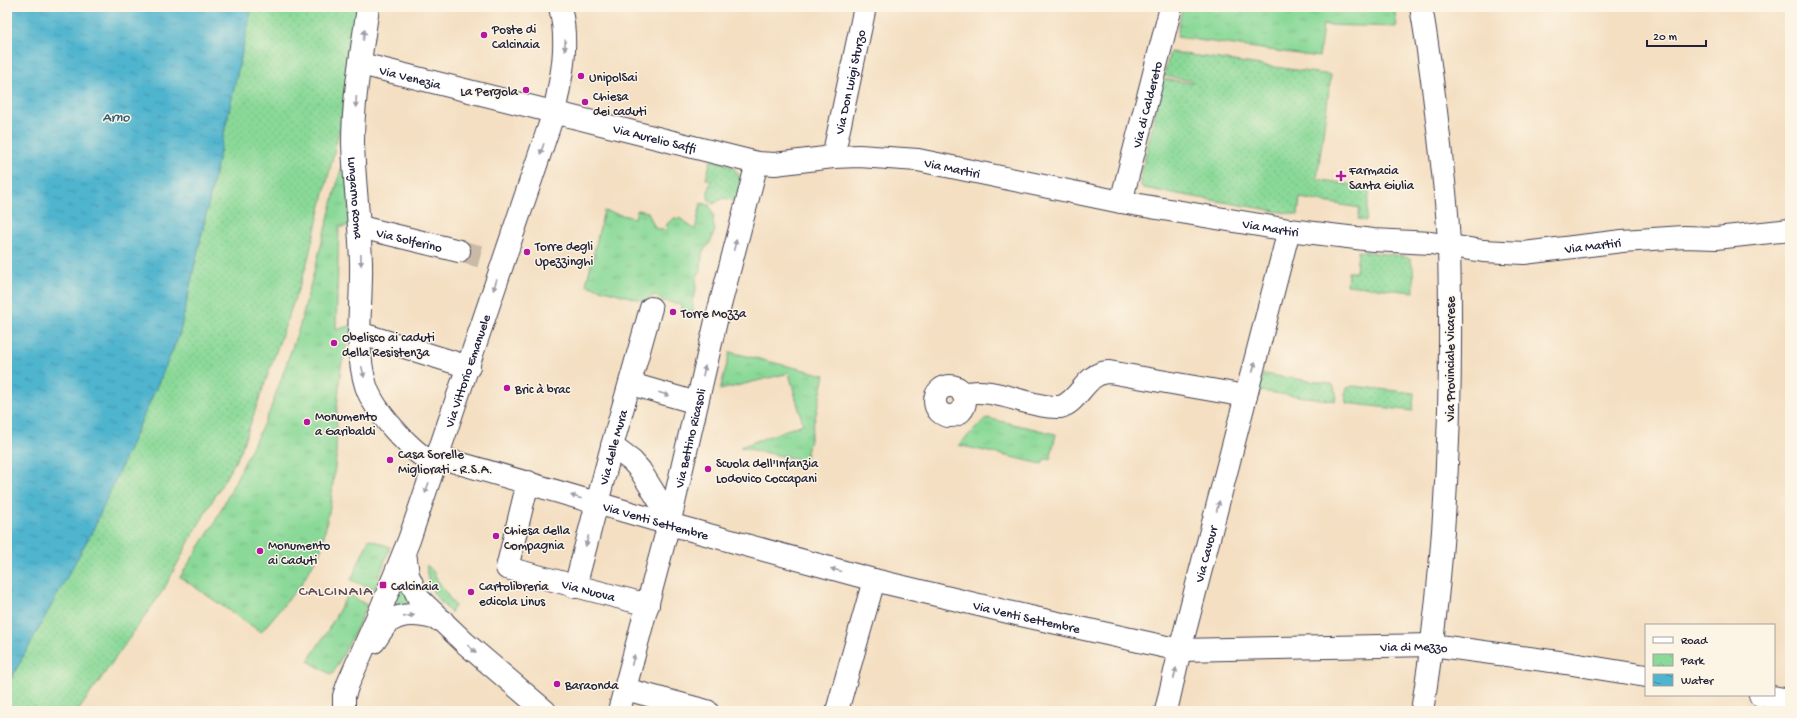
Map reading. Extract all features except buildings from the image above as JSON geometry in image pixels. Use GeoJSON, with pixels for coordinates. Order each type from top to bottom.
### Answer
{"type":"FeatureCollection","features":[{"type":"Feature","properties":{"kind":"street","name":"Lungarno Roma"},"geometry":{"type":"LineString","coordinates":[[368,7],[353,142],[360,228],[361,264],[359,333],[362,367],[367,388],[407,444],[419,455],[437,460]]}},
{"type":"Feature","properties":{"kind":"street","name":"Via Vittorio Emanuele"},"geometry":{"type":"LineString","coordinates":[[354,671],[405,552],[469,367],[494,260],[554,112],[561,82],[565,45],[564,25],[560,7]]}},
{"type":"Feature","properties":{"kind":"street","name":"Via Don Luigi Sturzo"},"geometry":{"type":"LineString","coordinates":[[833,156],[865,7]]}},
{"type":"Feature","properties":{"kind":"street","name":"Via di Caldereto"},"geometry":{"type":"LineString","coordinates":[[1121,202],[1171,7]]}},
{"type":"Feature","properties":{"kind":"street","name":"Via Provinciale Vicarese"},"geometry":{"type":"LineString","coordinates":[[1422,7],[1428,44],[1449,246],[1451,360],[1450,409],[1443,524],[1432,645],[1422,711]]}},
{"type":"Feature","properties":{"kind":"street","name":"Via Venezia"},"geometry":{"type":"LineString","coordinates":[[361,64],[554,112]]}},
{"type":"Feature","properties":{"kind":"street","name":"Via Aurelio Saffi"},"geometry":{"type":"LineString","coordinates":[[554,112],[756,163]]}},
{"type":"Feature","properties":{"kind":"street","name":"Via Martiri"},"geometry":{"type":"LineString","coordinates":[[756,163],[775,164],[833,156],[871,156],[918,160],[1121,202],[1289,230],[1373,240],[1431,243],[1483,252],[1524,253],[1622,241],[1684,237],[1716,238],[1790,230]]}},
{"type":"Feature","properties":{"kind":"street","name":"Via Bettino Ricasoli"},"geometry":{"type":"LineString","coordinates":[[618,711],[626,689],[670,520],[716,321],[756,163]]}},
{"type":"Feature","properties":{"kind":"street","name":"Via Solferino"},"geometry":{"type":"LineString","coordinates":[[360,228],[459,251]]}},
{"type":"Feature","properties":{"kind":"street","name":"Via Cavour"},"geometry":{"type":"LineString","coordinates":[[1166,711],[1180,650],[1289,230]]}},
{"type":"Feature","properties":{"kind":"street","name":"Via delle Mura"},"geometry":{"type":"LineString","coordinates":[[575,587],[612,446],[631,384],[651,308]]}},
{"type":"Feature","properties":{"kind":"street"},"geometry":{"type":"LineString","coordinates":[[359,333],[469,367]]}},
{"type":"Feature","properties":{"kind":"street"},"geometry":{"type":"LineString","coordinates":[[964,394],[978,392],[1060,407],[1068,403],[1095,376],[1109,372],[1246,396]]}},
{"type":"Feature","properties":{"kind":"street"},"geometry":{"type":"LineString","coordinates":[[631,384],[697,403]]}},
{"type":"Feature","properties":{"kind":"street"},"geometry":{"type":"LineString","coordinates":[[612,446],[632,461],[640,470],[670,520]]}},
{"type":"Feature","properties":{"kind":"street","name":"Via Venti Settembre"},"geometry":{"type":"LineString","coordinates":[[437,460],[528,482],[597,503],[670,520],[874,580],[1021,615],[1180,650]]}},
{"type":"Feature","properties":{"kind":"street","name":"Via Nuova"},"geometry":{"type":"LineString","coordinates":[[528,482],[507,568],[575,587],[648,604]]}},
{"type":"Feature","properties":{"kind":"street"},"geometry":{"type":"LineString","coordinates":[[405,552],[408,575],[412,588],[419,599],[464,643],[545,711]]}},
{"type":"Feature","properties":{"kind":"street"},"geometry":{"type":"LineString","coordinates":[[837,711],[874,580]]}},
{"type":"Feature","properties":{"kind":"street"},"geometry":{"type":"LineString","coordinates":[[344,711],[344,696],[354,671],[386,625],[392,620],[408,616],[426,615],[444,622]]}},
{"type":"Feature","properties":{"kind":"street","name":"Via di Mezzo"},"geometry":{"type":"LineString","coordinates":[[1180,650],[1432,645],[1566,663],[1645,676]]}},
{"type":"Feature","properties":{"kind":"street"},"geometry":{"type":"LineString","coordinates":[[626,689],[708,711]]}},
{"type":"Feature","properties":{"kind":"street"},"geometry":{"type":"LineString","coordinates":[[1766,696],[1790,700]]}},
{"type":"Feature","properties":{"kind":"green space"},"geometry":{"type":"Polygon","coordinates":[[[252,7],[358,7],[342,120],[306,267],[240,453],[192,536],[164,589],[78,711],[7,711],[7,686],[179,336],[252,7]]]}},
{"type":"Feature","properties":{"kind":"green space"},"geometry":{"type":"Polygon","coordinates":[[[1182,7],[1394,7],[1397,27],[1323,25],[1319,57],[1177,37],[1182,7]]]}},
{"type":"Feature","properties":{"kind":"green space"},"geometry":{"type":"Polygon","coordinates":[[[1170,52],[1331,75],[1317,179],[1370,188],[1366,221],[1358,219],[1360,208],[1300,198],[1298,215],[1143,188],[1140,184],[1140,179],[1163,79],[1191,83],[1192,81],[1164,76],[1170,52]]]}},
{"type":"Feature","properties":{"kind":"green space"},"geometry":{"type":"Polygon","coordinates":[[[346,150],[350,225],[339,228],[336,330],[352,325],[341,367],[337,408],[336,457],[331,502],[321,550],[302,583],[261,632],[180,577],[214,524],[269,413],[300,325],[346,150]]]}},
{"type":"Feature","properties":{"kind":"green space"},"geometry":{"type":"Polygon","coordinates":[[[711,160],[730,166],[736,170],[740,179],[740,193],[737,202],[724,198],[713,204],[710,202],[708,193],[711,180],[706,179],[711,160]]]}},
{"type":"Feature","properties":{"kind":"green space"},"geometry":{"type":"Polygon","coordinates":[[[701,203],[709,205],[714,216],[713,222],[715,230],[711,241],[702,253],[701,271],[696,278],[696,291],[692,301],[694,312],[681,309],[681,305],[661,300],[655,295],[644,301],[586,285],[604,211],[635,218],[637,210],[648,212],[655,228],[666,231],[667,224],[674,218],[681,219],[695,230],[701,203]]]}},
{"type":"Feature","properties":{"kind":"green space"},"geometry":{"type":"Polygon","coordinates":[[[1358,251],[1403,256],[1410,259],[1413,267],[1414,292],[1347,285],[1348,272],[1356,272],[1358,251]]]}},
{"type":"Feature","properties":{"kind":"green space"},"geometry":{"type":"Polygon","coordinates":[[[730,352],[825,375],[805,461],[740,447],[803,424],[789,373],[720,390],[730,352]]]}},
{"type":"Feature","properties":{"kind":"green space"},"geometry":{"type":"Polygon","coordinates":[[[1263,374],[1332,384],[1336,392],[1335,401],[1259,391],[1263,374]]]}},
{"type":"Feature","properties":{"kind":"green space"},"geometry":{"type":"Polygon","coordinates":[[[1353,386],[1414,393],[1413,411],[1346,403],[1345,394],[1347,388],[1353,386]]]}},
{"type":"Feature","properties":{"kind":"green space"},"geometry":{"type":"Polygon","coordinates":[[[987,418],[1056,434],[1050,460],[1044,459],[1042,464],[958,445],[987,418]]]}},
{"type":"Feature","properties":{"kind":"green space"},"geometry":{"type":"Polygon","coordinates":[[[369,539],[390,547],[374,590],[351,580],[369,539]]]}},
{"type":"Feature","properties":{"kind":"green space"},"geometry":{"type":"Polygon","coordinates":[[[427,565],[433,571],[455,606],[451,613],[437,597],[430,585],[427,565]]]}},
{"type":"Feature","properties":{"kind":"green space"},"geometry":{"type":"Polygon","coordinates":[[[401,579],[414,605],[388,617],[401,579]]]}},
{"type":"Feature","properties":{"kind":"green space"},"geometry":{"type":"Polygon","coordinates":[[[348,594],[367,605],[355,632],[332,675],[308,661],[328,630],[348,594]]]}},
{"type":"Feature","properties":{"kind":"water","name":"Arno"},"geometry":{"type":"Polygon","coordinates":[[[7,7],[252,7],[179,336],[94,528],[7,686],[7,7]]]}},
{"type":"Feature","properties":{"kind":"tunnel"},"geometry":{"type":"LineString","coordinates":[[459,251],[486,258]]}},
{"type":"Feature","properties":{"kind":"place","name":"Poste di Calcinaia"},"geometry":{"type":"Point","coordinates":[484,35]}},
{"type":"Feature","properties":{"kind":"place","name":"UnipolSai"},"geometry":{"type":"Point","coordinates":[581,76]}},
{"type":"Feature","properties":{"kind":"place","name":"La Pergola"},"geometry":{"type":"Point","coordinates":[526,90]}},
{"type":"Feature","properties":{"kind":"place","name":"Chiesa dei caduti"},"geometry":{"type":"Point","coordinates":[585,102]}},
{"type":"Feature","properties":{"kind":"place","name":"Farmacia Santa Giulia"},"geometry":{"type":"Point","coordinates":[1341,176]}},
{"type":"Feature","properties":{"kind":"place","name":"Torre degli Upezzinghi"},"geometry":{"type":"Point","coordinates":[527,252]}},
{"type":"Feature","properties":{"kind":"place","name":"Torre Mozza"},"geometry":{"type":"Point","coordinates":[673,312]}},
{"type":"Feature","properties":{"kind":"place","name":"Obelisco ai caduti della Resistenza"},"geometry":{"type":"Point","coordinates":[334,343]}},
{"type":"Feature","properties":{"kind":"place","name":"Bric à brac"},"geometry":{"type":"Point","coordinates":[507,388]}},
{"type":"Feature","properties":{"kind":"place","name":"Monumento a Garibaldi"},"geometry":{"type":"Point","coordinates":[307,422]}},
{"type":"Feature","properties":{"kind":"place","name":"Casa Sorelle Migliorati - R.S.A."},"geometry":{"type":"Point","coordinates":[390,460]}},
{"type":"Feature","properties":{"kind":"place","name":"Scuola dell'Infanzia Lodovico Coccapani"},"geometry":{"type":"Point","coordinates":[708,469]}},
{"type":"Feature","properties":{"kind":"place","name":"Chiesa della Compagnia"},"geometry":{"type":"Point","coordinates":[496,536]}},
{"type":"Feature","properties":{"kind":"place","name":"Monumento ai Caduti"},"geometry":{"type":"Point","coordinates":[260,551]}},
{"type":"Feature","properties":{"kind":"place","name":"Calcinaia"},"geometry":{"type":"Point","coordinates":[383,585]}},
{"type":"Feature","properties":{"kind":"place","name":"Cartolibreria edicola Linus"},"geometry":{"type":"Point","coordinates":[471,592]}},
{"type":"Feature","properties":{"kind":"place","name":"Baraonda"},"geometry":{"type":"Point","coordinates":[557,684]}},
{"type":"Feature","properties":{"kind":"district","name":"CALCINAIA"},"geometry":{"type":"Point","coordinates":[336,590]}}]}
